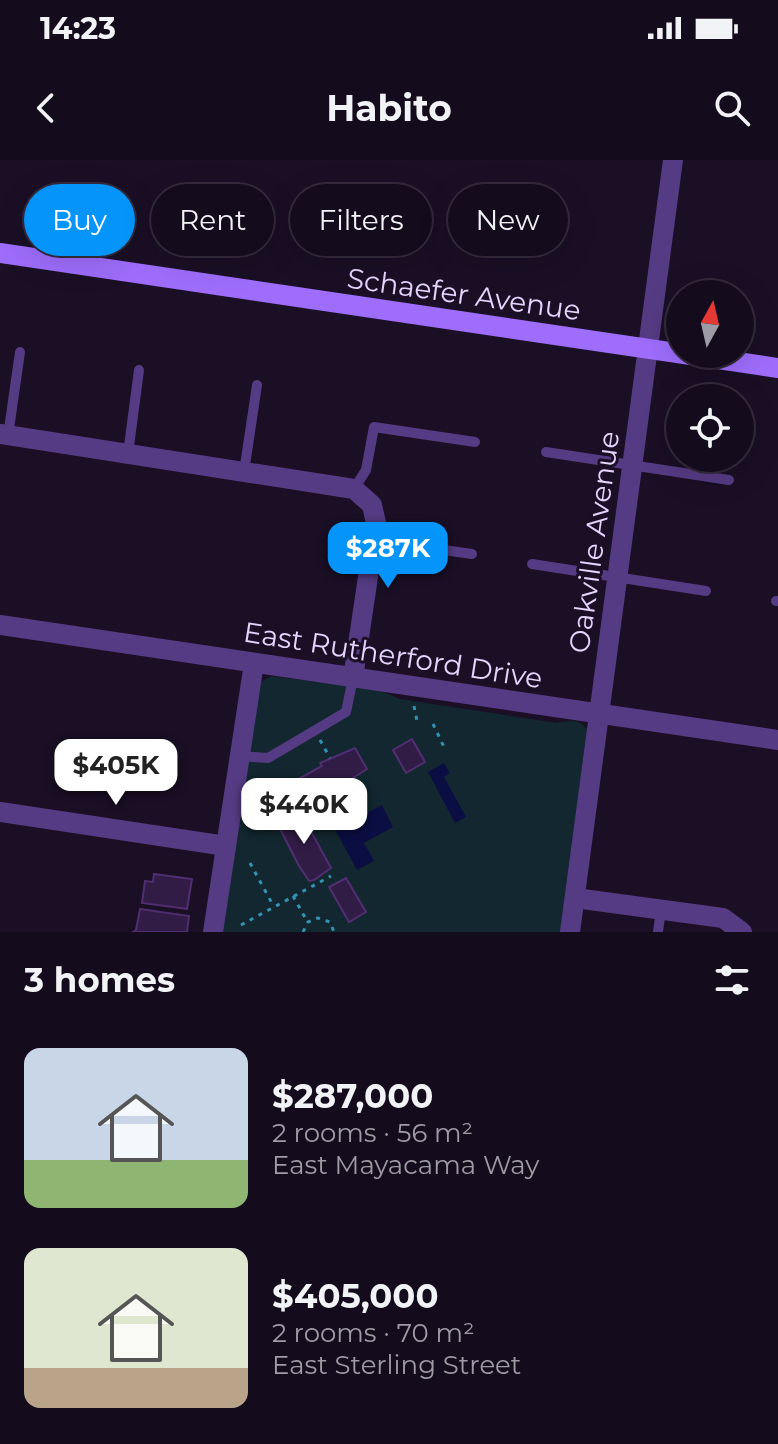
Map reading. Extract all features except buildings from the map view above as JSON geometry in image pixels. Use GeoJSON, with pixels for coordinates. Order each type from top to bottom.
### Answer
{"type":"FeatureCollection","features":[{"type":"Feature","properties":{"kind":"main road","name":"Schaefer Avenue"},"geometry":{"type":"LineString","coordinates":[[0,253],[778,368]]}},
{"type":"Feature","properties":{"kind":"street","name":"Oakville Avenue"},"geometry":{"type":"LineString","coordinates":[[570,932],[673,160]]}},
{"type":"Feature","properties":{"kind":"street"},"geometry":{"type":"LineString","coordinates":[[4,435],[354,489],[372,505],[376,523],[353,678]]}},
{"type":"Feature","properties":{"kind":"street","name":"East Rutherford Drive"},"geometry":{"type":"LineString","coordinates":[[0,625],[778,740]]}},
{"type":"Feature","properties":{"kind":"street"},"geometry":{"type":"LineString","coordinates":[[213,932],[254,663]]}},
{"type":"Feature","properties":{"kind":"street"},"geometry":{"type":"LineString","coordinates":[[0,812],[226,846]]}},
{"type":"Feature","properties":{"kind":"street"},"geometry":{"type":"LineString","coordinates":[[575,898],[723,918],[742,932]]}},
{"type":"Feature","properties":{"kind":"lane"},"geometry":{"type":"LineString","coordinates":[[4,435],[20,352]]}},
{"type":"Feature","properties":{"kind":"lane"},"geometry":{"type":"LineString","coordinates":[[128,454],[139,370]]}},
{"type":"Feature","properties":{"kind":"lane"},"geometry":{"type":"LineString","coordinates":[[244,472],[257,385]]}},
{"type":"Feature","properties":{"kind":"lane"},"geometry":{"type":"LineString","coordinates":[[354,489],[366,470],[374,427],[475,442]]}},
{"type":"Feature","properties":{"kind":"lane"},"geometry":{"type":"LineString","coordinates":[[546,452],[729,480]]}},
{"type":"Feature","properties":{"kind":"lane"},"geometry":{"type":"LineString","coordinates":[[374,540],[472,554]]}},
{"type":"Feature","properties":{"kind":"lane"},"geometry":{"type":"LineString","coordinates":[[532,564],[706,591]]}},
{"type":"Feature","properties":{"kind":"lane"},"geometry":{"type":"LineString","coordinates":[[240,756],[268,758],[346,712],[353,678]]}},
{"type":"Feature","properties":{"kind":"lane"},"geometry":{"type":"LineString","coordinates":[[658,932],[661,910]]}},
{"type":"Feature","properties":{"kind":"path"},"geometry":{"type":"LineString","coordinates":[[433,724],[445,749]]}},
{"type":"Feature","properties":{"kind":"path"},"geometry":{"type":"LineString","coordinates":[[315,730],[330,758]]}},
{"type":"Feature","properties":{"kind":"path"},"geometry":{"type":"LineString","coordinates":[[250,863],[274,907]]}},
{"type":"Feature","properties":{"kind":"path"},"geometry":{"type":"LineString","coordinates":[[241,925],[331,876]]}},
{"type":"Feature","properties":{"kind":"path"},"geometry":{"type":"LineString","coordinates":[[293,896],[308,922]]}},
{"type":"Feature","properties":{"kind":"path"},"geometry":{"type":"LineString","coordinates":[[303,932],[308,922],[318,918],[326,919],[334,932]]}},
{"type":"Feature","properties":{"kind":"shaded area"},"geometry":{"type":"Polygon","coordinates":[[[271,676],[379,690],[400,699],[582,725],[589,732],[562,932],[219,932],[259,683],[271,676]]]}},
{"type":"Feature","properties":{"kind":"shaded area"},"geometry":{"type":"Polygon","coordinates":[[[444,763],[450,773],[444,777],[466,817],[455,823],[428,772],[444,763]]]}},
{"type":"Feature","properties":{"kind":"shaded area"},"geometry":{"type":"Polygon","coordinates":[[[382,805],[393,827],[364,843],[374,861],[357,870],[332,824],[349,815],[352,821],[382,805]]]}}]}
